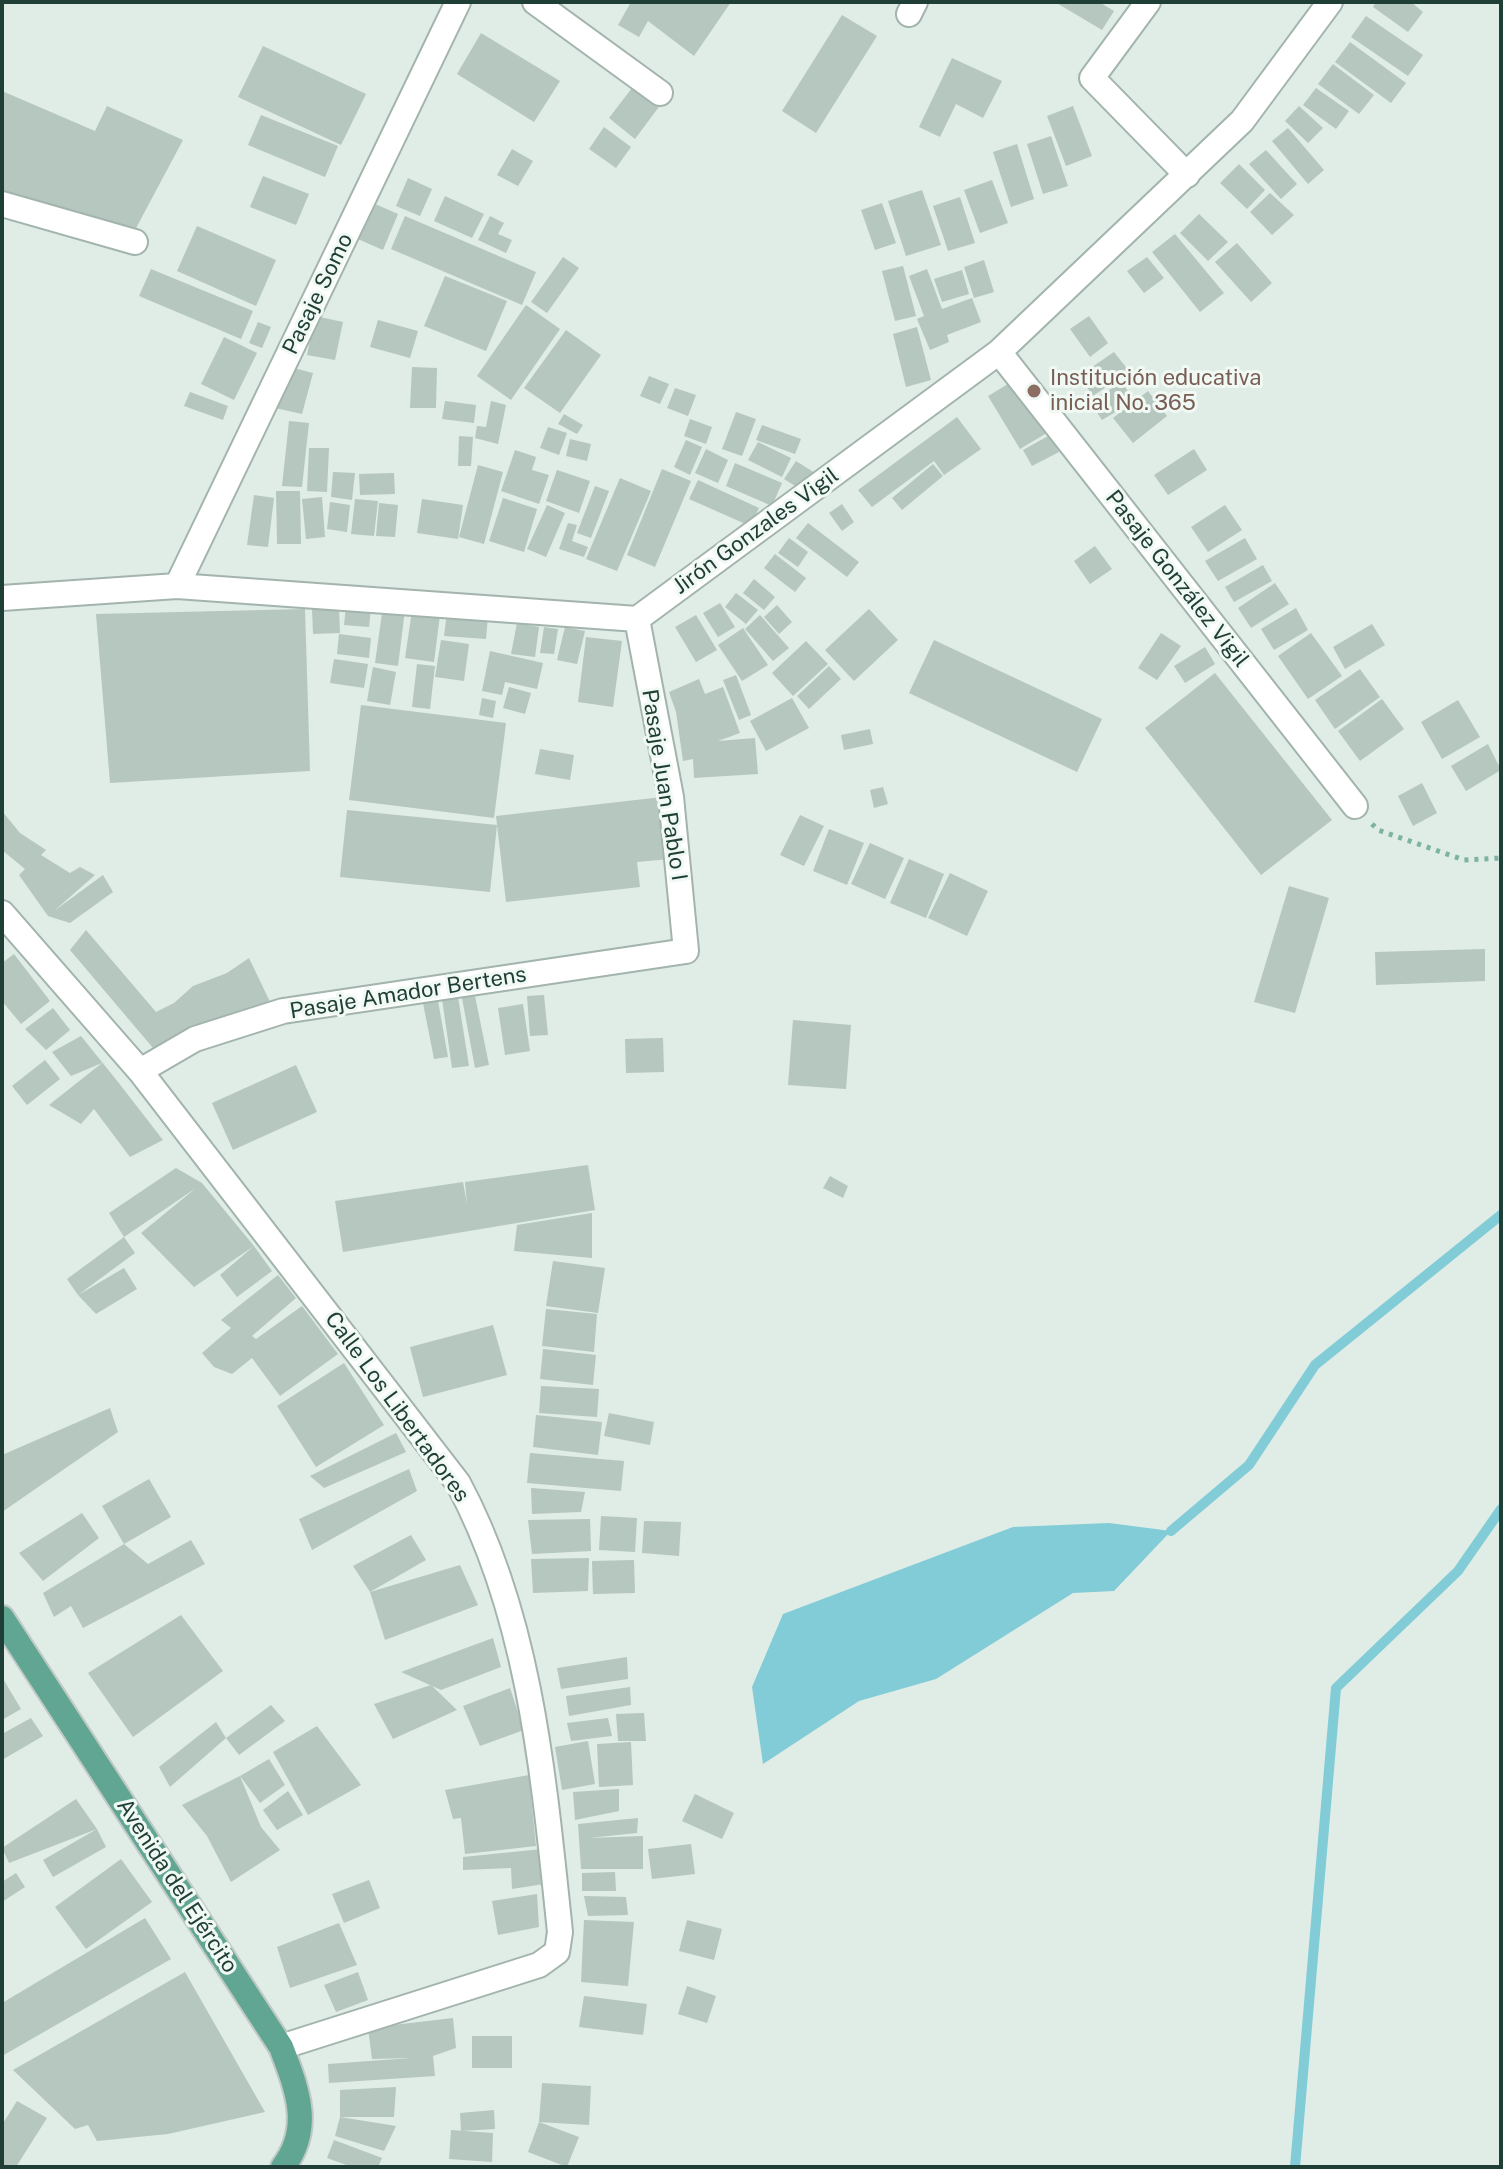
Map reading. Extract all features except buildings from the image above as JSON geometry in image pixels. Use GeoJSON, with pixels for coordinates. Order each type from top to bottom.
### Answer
{"type":"FeatureCollection","features":[{"type":"Feature","properties":{"kind":"main road","name":"Avenida del Ejército"},"geometry":{"type":"LineString","coordinates":[[2,1618],[281,2047],[295,2084],[302,2122],[299,2139],[283,2167]]}},
{"type":"Feature","properties":{"kind":"street","name":"Pasaje Somo"},"geometry":{"type":"LineString","coordinates":[[177,586],[458,2]]}},
{"type":"Feature","properties":{"kind":"street"},"geometry":{"type":"LineString","coordinates":[[535,2],[660,93]]}},
{"type":"Feature","properties":{"kind":"street"},"geometry":{"type":"LineString","coordinates":[[1148,2],[1092,78],[1187,175]]}},
{"type":"Feature","properties":{"kind":"street","name":"Jirón Gonzales Vigil"},"geometry":{"type":"LineString","coordinates":[[637,619],[999,352],[1242,121],[1330,2]]}},
{"type":"Feature","properties":{"kind":"street"},"geometry":{"type":"LineString","coordinates":[[2,204],[135,242]]}},
{"type":"Feature","properties":{"kind":"street","name":"Pasaje González Vigil"},"geometry":{"type":"LineString","coordinates":[[999,352],[1355,806]]}},
{"type":"Feature","properties":{"kind":"street"},"geometry":{"type":"LineString","coordinates":[[2,598],[177,586],[637,619]]}},
{"type":"Feature","properties":{"kind":"street","name":"Pasaje Juan Pablo I"},"geometry":{"type":"LineString","coordinates":[[637,619],[671,797],[686,951]]}},
{"type":"Feature","properties":{"kind":"street","name":"Calle Los Libertadores"},"geometry":{"type":"LineString","coordinates":[[2,913],[140,1071],[458,1483],[482,1528],[531,1698],[540,1748],[560,1932],[557,1952],[539,1965],[281,2047]]}},
{"type":"Feature","properties":{"kind":"street","name":"Pasaje Amador Bertens"},"geometry":{"type":"LineString","coordinates":[[140,1071],[195,1039],[283,1011],[686,951]]}},
{"type":"Feature","properties":{"kind":"path"},"geometry":{"type":"LineString","coordinates":[[1355,806],[1378,830],[1464,860],[1501,858]]}},
{"type":"Feature","properties":{"kind":"water"},"geometry":{"type":"Polygon","coordinates":[[[1109,1523],[1171,1531],[1114,1591],[1073,1593],[936,1679],[859,1701],[763,1764],[752,1687],[783,1614],[1013,1527],[1109,1523]]]}},
{"type":"Feature","properties":{"kind":"waterway"},"geometry":{"type":"LineString","coordinates":[[1171,1531],[1249,1465],[1315,1365],[1501,1215]]}},
{"type":"Feature","properties":{"kind":"waterway"},"geometry":{"type":"LineString","coordinates":[[1295,2167],[1336,1688],[1458,1571],[1501,1509]]}},
{"type":"Feature","properties":{"kind":"place","name":"Institución educativa inicial No. 365"},"geometry":{"type":"Point","coordinates":[1034,391]}}]}
